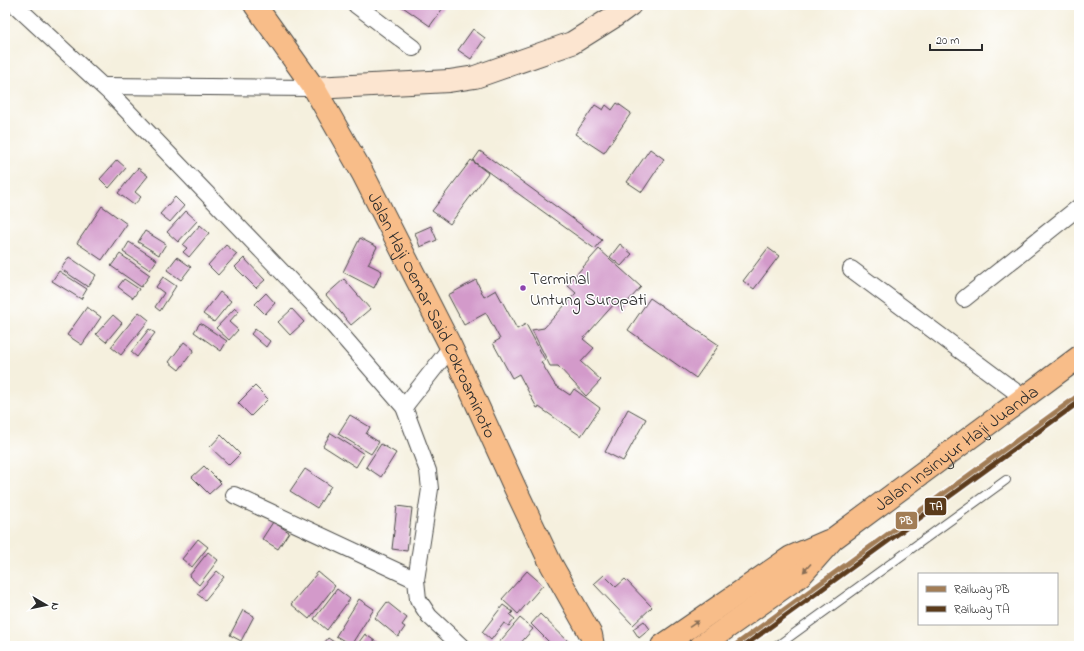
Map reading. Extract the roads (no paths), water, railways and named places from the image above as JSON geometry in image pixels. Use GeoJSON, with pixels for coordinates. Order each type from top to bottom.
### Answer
{"type":"FeatureCollection","features":[{"type":"Feature","properties":{"kind":"highway","name":"Jalan Haji Oemar Said Cokroaminoto"},"geometry":{"type":"LineString","coordinates":[[255,5],[314,88],[363,174],[452,347],[515,488],[551,564],[596,642]]}},
{"type":"Feature","properties":{"kind":"highway","name":"Jalan Insinyur Haji Juanda"},"geometry":{"type":"LineString","coordinates":[[700,646],[797,578],[833,539],[1079,357]]}},
{"type":"Feature","properties":{"kind":"highway","name":"Jalan Insinyur Haji Juanda"},"geometry":{"type":"LineString","coordinates":[[662,646],[791,557],[833,539]]}},
{"type":"Feature","properties":{"kind":"main road"},"geometry":{"type":"LineString","coordinates":[[314,88],[428,82],[475,77],[572,43],[616,16],[630,5]]}},
{"type":"Feature","properties":{"kind":"street"},"geometry":{"type":"LineString","coordinates":[[15,5],[102,86],[333,325],[404,407],[428,471],[430,489],[416,580],[418,599],[429,616],[461,646]]}},
{"type":"Feature","properties":{"kind":"street"},"geometry":{"type":"LineString","coordinates":[[356,5],[413,48]]}},
{"type":"Feature","properties":{"kind":"street"},"geometry":{"type":"LineString","coordinates":[[102,86],[314,88]]}},
{"type":"Feature","properties":{"kind":"street"},"geometry":{"type":"LineString","coordinates":[[964,300],[1079,207]]}},
{"type":"Feature","properties":{"kind":"street"},"geometry":{"type":"LineString","coordinates":[[851,269],[1024,398]]}},
{"type":"Feature","properties":{"kind":"street"},"geometry":{"type":"LineString","coordinates":[[404,407],[452,347]]}},
{"type":"Feature","properties":{"kind":"street"},"geometry":{"type":"LineString","coordinates":[[234,495],[416,580]]}},
{"type":"Feature","properties":{"kind":"lane"},"geometry":{"type":"LineString","coordinates":[[777,646],[1006,480]]}},
{"type":"Feature","properties":{"kind":"rail line","name":"PB"},"geometry":{"type":"LineString","coordinates":[[734,646],[1079,395]]}},
{"type":"Feature","properties":{"kind":"rail line","name":"TA"},"geometry":{"type":"LineString","coordinates":[[744,646],[1079,402]]}},
{"type":"Feature","properties":{"kind":"place","name":"Terminal Untung Suropati"},"geometry":{"type":"Point","coordinates":[523,288]}}]}
